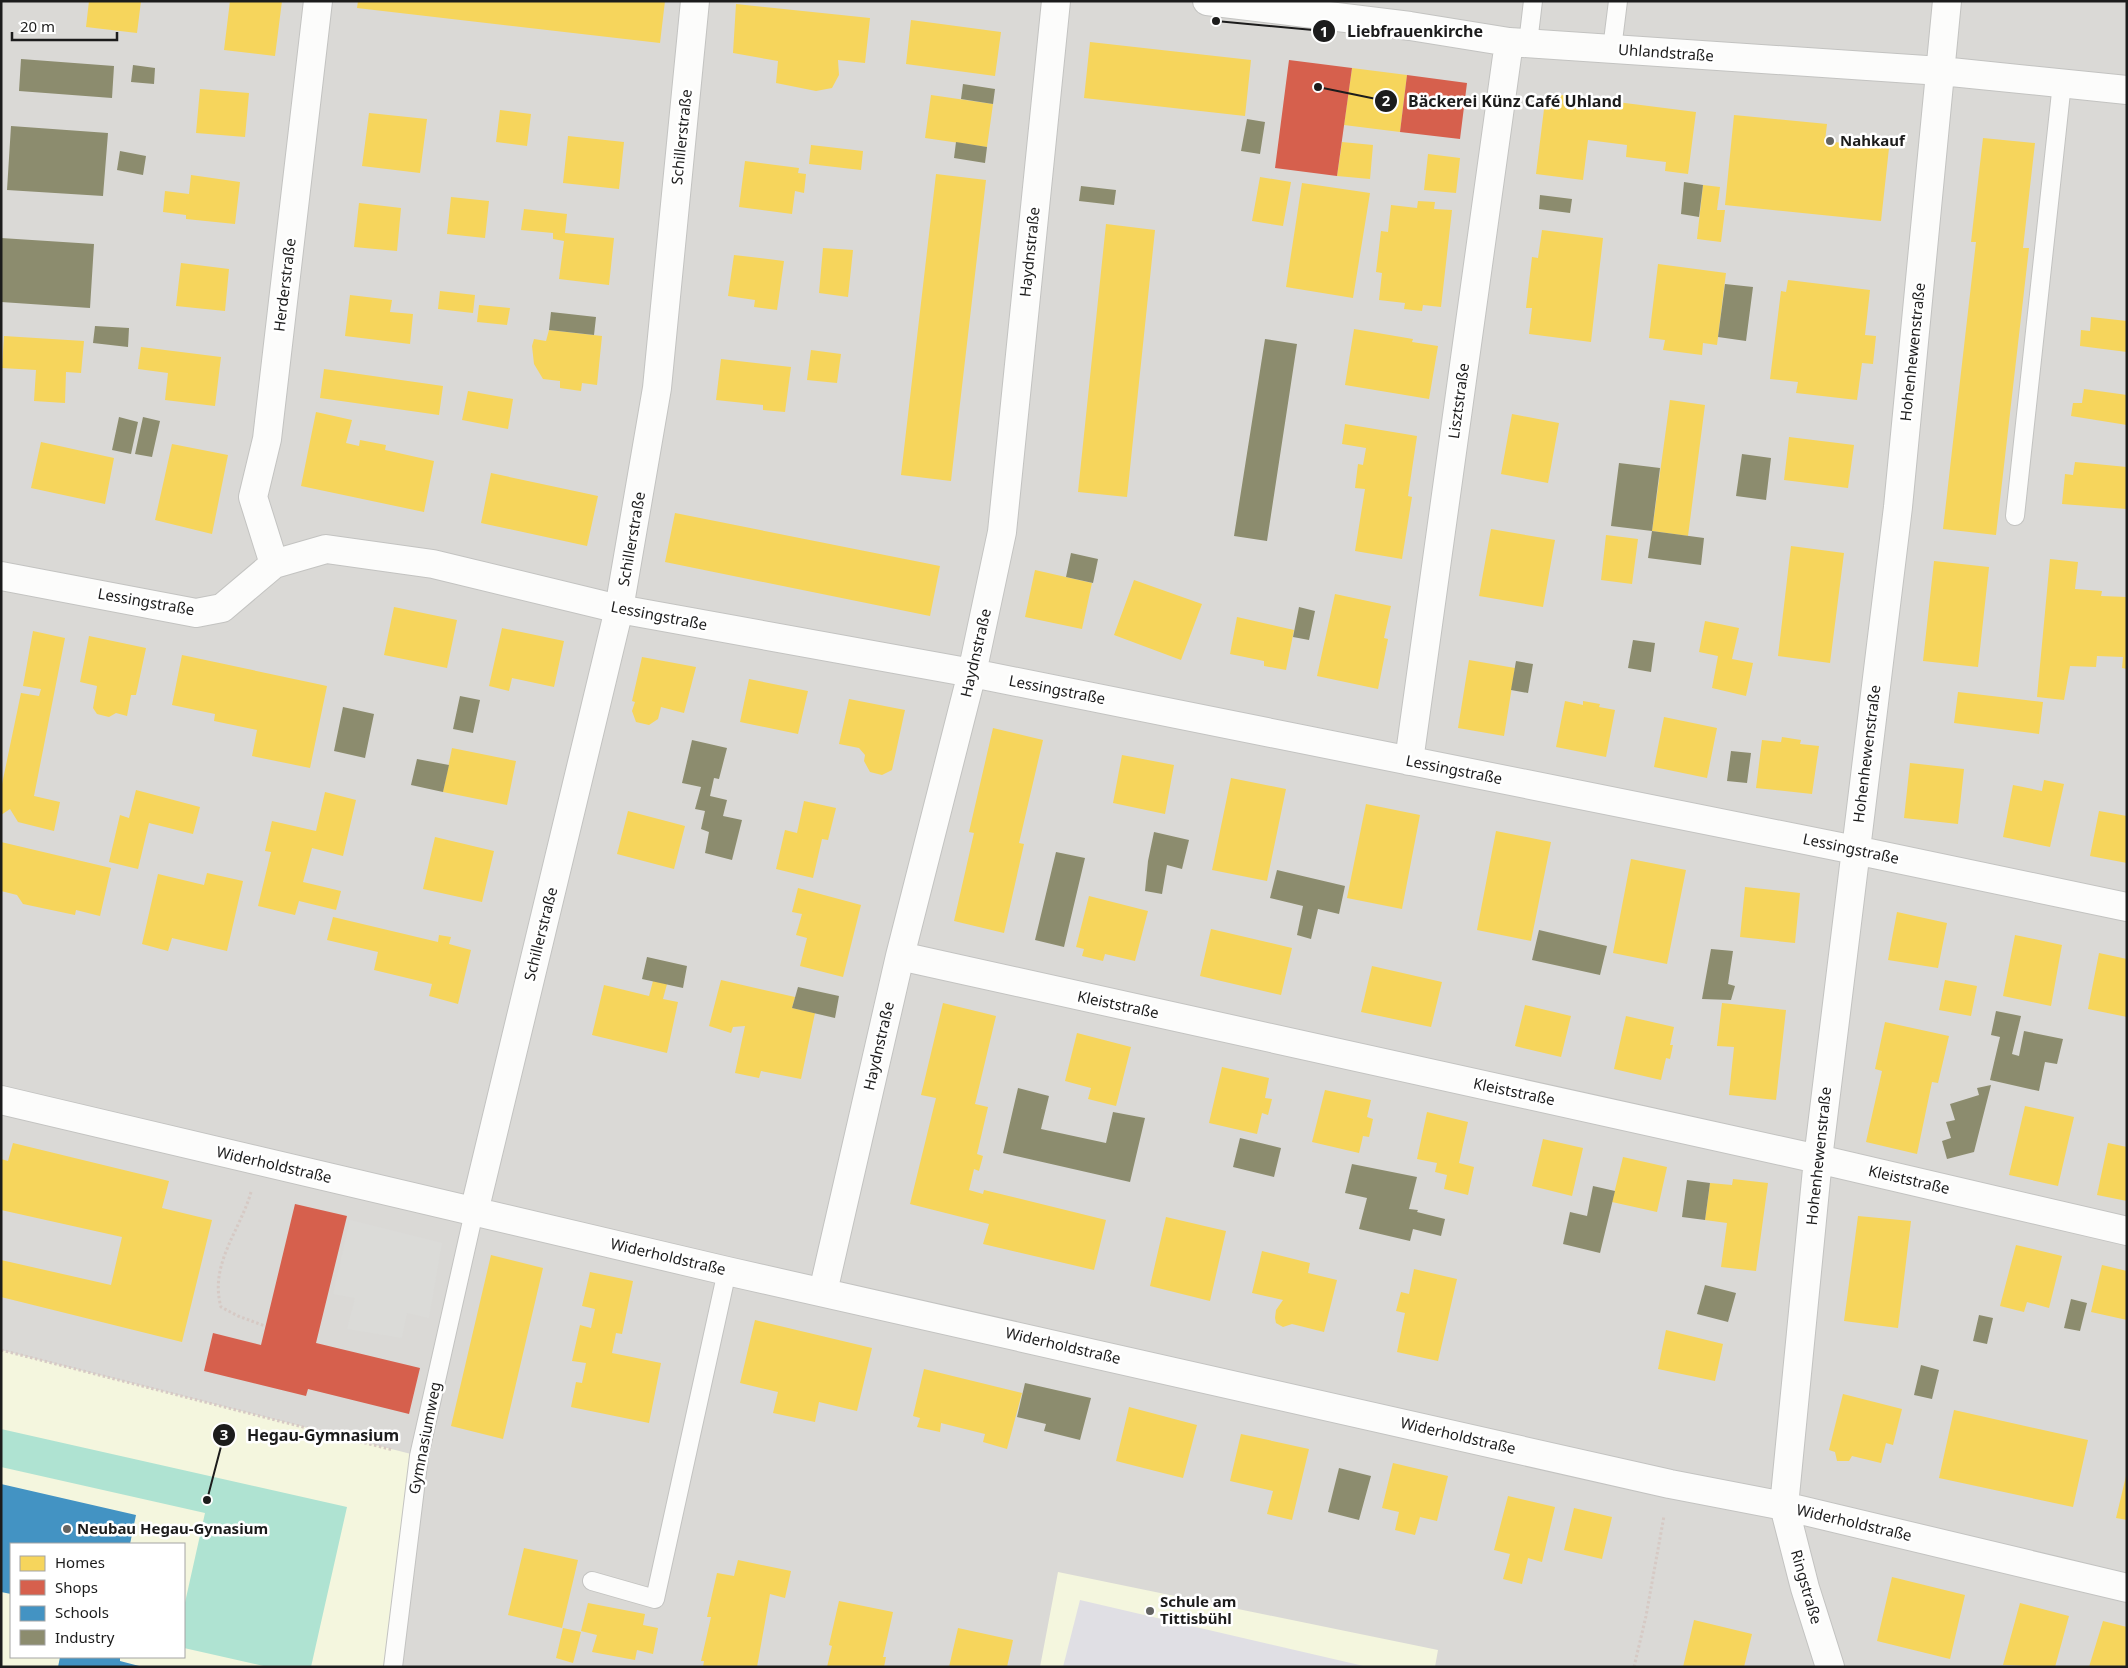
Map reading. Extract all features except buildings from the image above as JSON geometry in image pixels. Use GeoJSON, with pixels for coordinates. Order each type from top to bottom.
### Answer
{"type":"FeatureCollection","features":[{"type":"Feature","properties":{"kind":"street","name":"Herderstraße"},"geometry":{"type":"LineString","coordinates":[[274,564],[253,497],[266,439],[318,1]]}},
{"type":"Feature","properties":{"kind":"street","name":"Schillerstraße"},"geometry":{"type":"LineString","coordinates":[[474,1212],[620,610],[657,388],[695,1]]}},
{"type":"Feature","properties":{"kind":"street","name":"Haydnstraße"},"geometry":{"type":"LineString","coordinates":[[823,1292],[900,956],[972,673],[1002,532],[1056,1]]}},
{"type":"Feature","properties":{"kind":"street","name":"Uhlandstraße"},"geometry":{"type":"LineString","coordinates":[[1206,1],[1410,26],[1519,42],[1941,71],[2127,90]]}},
{"type":"Feature","properties":{"kind":"street","name":"Hohenhewenstraße"},"geometry":{"type":"LineString","coordinates":[[1784,1506],[1818,1159],[1898,508],[1947,1]]}},
{"type":"Feature","properties":{"kind":"street","name":"Lisztstraße"},"geometry":{"type":"LineString","coordinates":[[1409,761],[1519,42]]}},
{"type":"Feature","properties":{"kind":"street","name":"Lessingstraße"},"geometry":{"type":"LineString","coordinates":[[1,576],[196,612],[222,608],[274,564],[326,549],[433,564],[620,610],[972,673],[1855,850],[2127,907]]}},
{"type":"Feature","properties":{"kind":"street","name":"Kleiststraße"},"geometry":{"type":"LineString","coordinates":[[900,956],[1818,1159],[2127,1231]]}},
{"type":"Feature","properties":{"kind":"street","name":"Widerholdstraße"},"geometry":{"type":"LineString","coordinates":[[1,1100],[727,1271],[1670,1484],[1784,1506],[2127,1588]]}},
{"type":"Feature","properties":{"kind":"street","name":"Ringstraße"},"geometry":{"type":"LineString","coordinates":[[1784,1506],[1805,1588],[1830,1667]]}},
{"type":"Feature","properties":{"kind":"lane"},"geometry":{"type":"LineString","coordinates":[[1519,42],[1534,1]]}},
{"type":"Feature","properties":{"kind":"lane"},"geometry":{"type":"LineString","coordinates":[[1612,49],[1618,1]]}},
{"type":"Feature","properties":{"kind":"lane"},"geometry":{"type":"LineString","coordinates":[[2015,516],[2062,83]]}},
{"type":"Feature","properties":{"kind":"lane","name":"Gymnasiumweg"},"geometry":{"type":"LineString","coordinates":[[393,1667],[419,1456],[474,1212]]}},
{"type":"Feature","properties":{"kind":"lane"},"geometry":{"type":"LineString","coordinates":[[592,1581],[655,1600],[727,1271]]}},
{"type":"Feature","properties":{"kind":"path"},"geometry":{"type":"LineString","coordinates":[[252,1186],[251,1194],[221,1260],[218,1294],[221,1307],[238,1316],[265,1326]]}},
{"type":"Feature","properties":{"kind":"path"},"geometry":{"type":"LineString","coordinates":[[1,1350],[419,1456]]}},
{"type":"Feature","properties":{"kind":"path"},"geometry":{"type":"LineString","coordinates":[[1634,1667],[1646,1616],[1670,1484]]}},
{"type":"Feature","properties":{"kind":"shaded area"},"geometry":{"type":"Polygon","coordinates":[[[1,1],[2127,1],[2127,1667],[1,1667],[1,1]]]}},
{"type":"Feature","properties":{"kind":"shaded area"},"geometry":{"type":"Polygon","coordinates":[[[350,1220],[442,1243],[429,1318],[407,1313],[402,1338],[347,1329],[355,1298],[333,1294],[350,1220]]]}},
{"type":"Feature","properties":{"kind":"shaded area"},"geometry":{"type":"Polygon","coordinates":[[[1,1350],[419,1456],[393,1667],[1,1667],[1,1350]]]}},
{"type":"Feature","properties":{"kind":"shaded area"},"geometry":{"type":"Polygon","coordinates":[[[1,1429],[347,1507],[311,1667],[268,1667],[185,1648],[185,1603],[205,1513],[1,1467],[1,1429]]]}},
{"type":"Feature","properties":{"kind":"shaded area","name":"Schule am Tittisbühl"},"geometry":{"type":"Polygon","coordinates":[[[1058,1572],[1438,1650],[1435,1667],[1040,1667],[1058,1572]]]}},
{"type":"Feature","properties":{"kind":"shaded area"},"geometry":{"type":"Polygon","coordinates":[[[1080,1600],[1368,1667],[1063,1667],[1080,1600]]]}},
{"type":"Feature","properties":{"kind":"place","name":"Liebfrauenkirche"},"geometry":{"type":"Point","coordinates":[1216,21]}},
{"type":"Feature","properties":{"kind":"place","name":"Bäckerei Künz Café Uhland"},"geometry":{"type":"Point","coordinates":[1318,87]}},
{"type":"Feature","properties":{"kind":"place","name":"Nahkauf"},"geometry":{"type":"Point","coordinates":[1830,141]}},
{"type":"Feature","properties":{"kind":"place","name":"Hegau-Gymnasium"},"geometry":{"type":"Point","coordinates":[207,1500]}},
{"type":"Feature","properties":{"kind":"place","name":"Neubau Hegau-Gynasium"},"geometry":{"type":"Point","coordinates":[67,1529]}},
{"type":"Feature","properties":{"kind":"place","name":"Schule am Tittisbühl"},"geometry":{"type":"Point","coordinates":[1150,1611]}}]}
